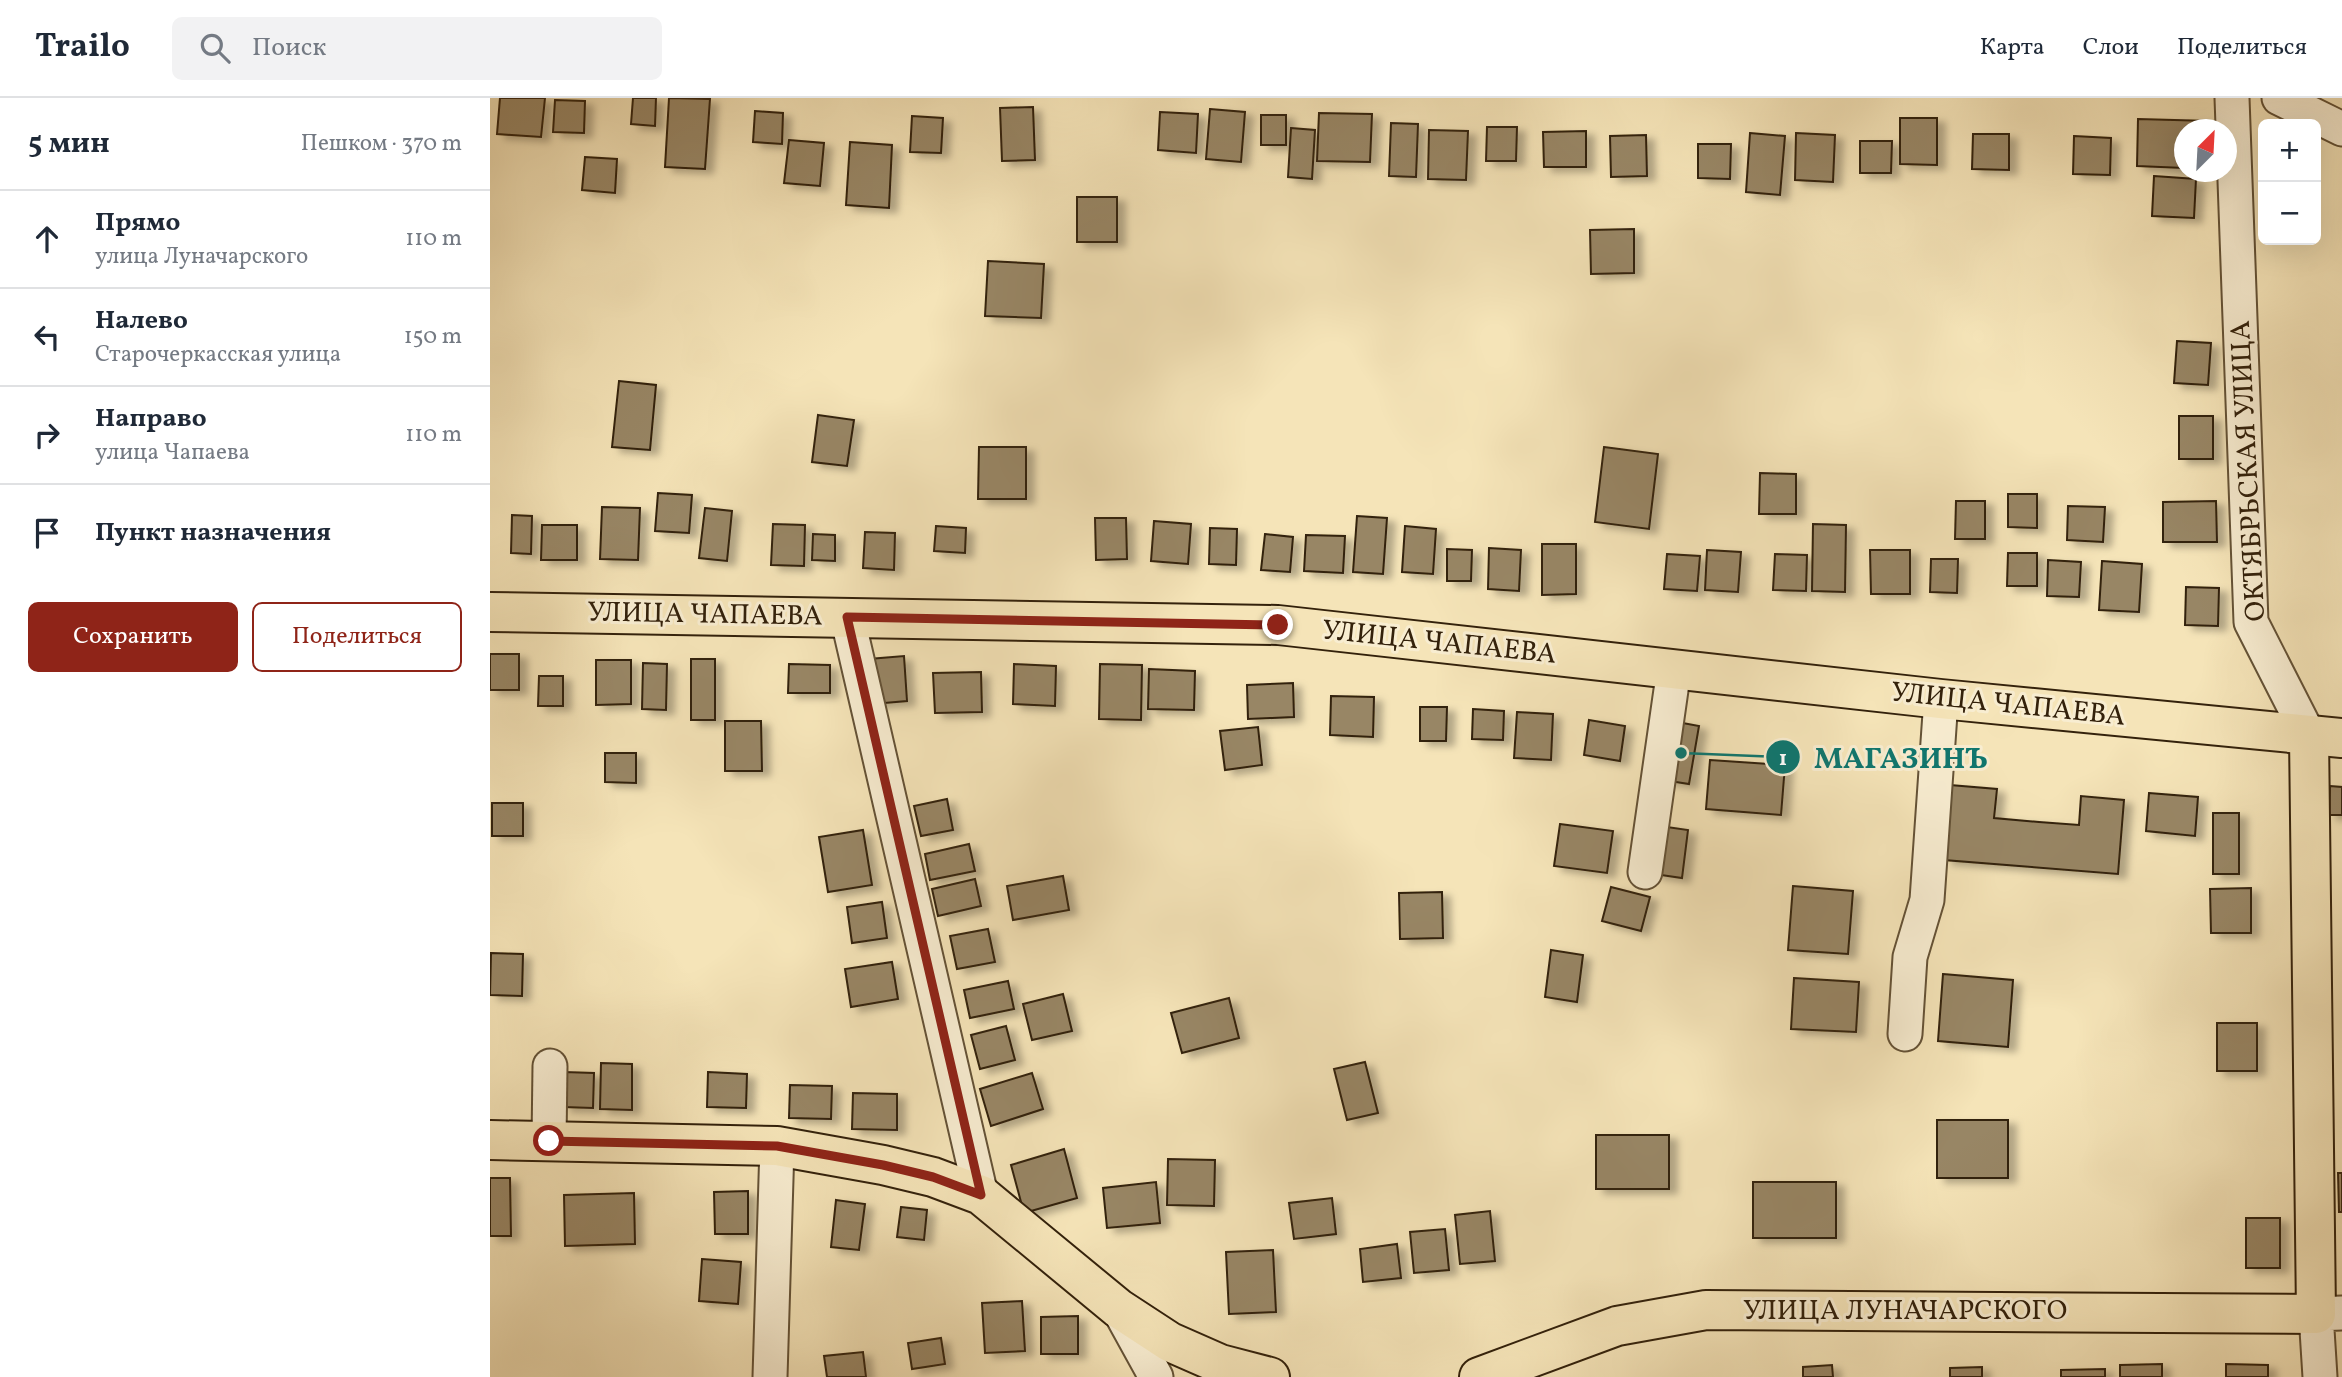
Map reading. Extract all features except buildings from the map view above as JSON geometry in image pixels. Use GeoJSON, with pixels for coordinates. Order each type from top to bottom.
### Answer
{"type":"FeatureCollection","features":[{"type":"Feature","properties":{"kind":"main road","name":"УЛИЦА ЧАПАЕВА"},"geometry":{"type":"LineString","coordinates":[[490,612],[1278,625],[1941,699],[2325,737]]}},
{"type":"Feature","properties":{"kind":"main road","name":"ОКТЯБРЬСКАЯ УЛИЦА"},"geometry":{"type":"LineString","coordinates":[[2325,737],[2329,1314]]}},
{"type":"Feature","properties":{"kind":"main road"},"geometry":{"type":"LineString","coordinates":[[490,1140],[777,1146],[933,1177],[981,1195],[1118,1308],[1170,1342],[1220,1364],[1270,1377]]}},
{"type":"Feature","properties":{"kind":"main road","name":"УЛИЦА ЛУНАЧАРСКОГО"},"geometry":{"type":"LineString","coordinates":[[1479,1377],[1616,1326],[1706,1310],[2329,1314]]}},
{"type":"Feature","properties":{"kind":"street","name":"ОКТЯБРЬСКАЯ УЛИЦА"},"geometry":{"type":"LineString","coordinates":[[2232,98],[2251,622],[2325,737]]}},
{"type":"Feature","properties":{"kind":"street"},"geometry":{"type":"LineString","coordinates":[[2278,98],[2342,129]]}},
{"type":"Feature","properties":{"kind":"street"},"geometry":{"type":"LineString","coordinates":[[847,617],[981,1195]]}},
{"type":"Feature","properties":{"kind":"street"},"geometry":{"type":"LineString","coordinates":[[1644,872],[1674,669]]}},
{"type":"Feature","properties":{"kind":"street"},"geometry":{"type":"LineString","coordinates":[[1905,1034],[1910,957],[1927,900],[1941,699]]}},
{"type":"Feature","properties":{"kind":"street"},"geometry":{"type":"LineString","coordinates":[[549,1141],[550,1066]]}},
{"type":"Feature","properties":{"kind":"street"},"geometry":{"type":"LineString","coordinates":[[770,1377],[777,1146]]}},
{"type":"Feature","properties":{"kind":"street"},"geometry":{"type":"LineString","coordinates":[[1118,1308],[1156,1377]]}},
{"type":"Feature","properties":{"kind":"street","name":"ОКТЯБРЬСКАЯ УЛИЦА"},"geometry":{"type":"LineString","coordinates":[[2320,1377],[2329,1314]]}},
{"type":"Feature","properties":{"kind":"place","name":"МАГАЗИНЪ"},"geometry":{"type":"Point","coordinates":[1681,753]}},
{"type":"Feature","properties":{"kind":"route"},"geometry":{"type":"LineString","coordinates":[[549,1141],[777,1146],[933,1177],[981,1195],[847,617],[1278,625]]}}]}
